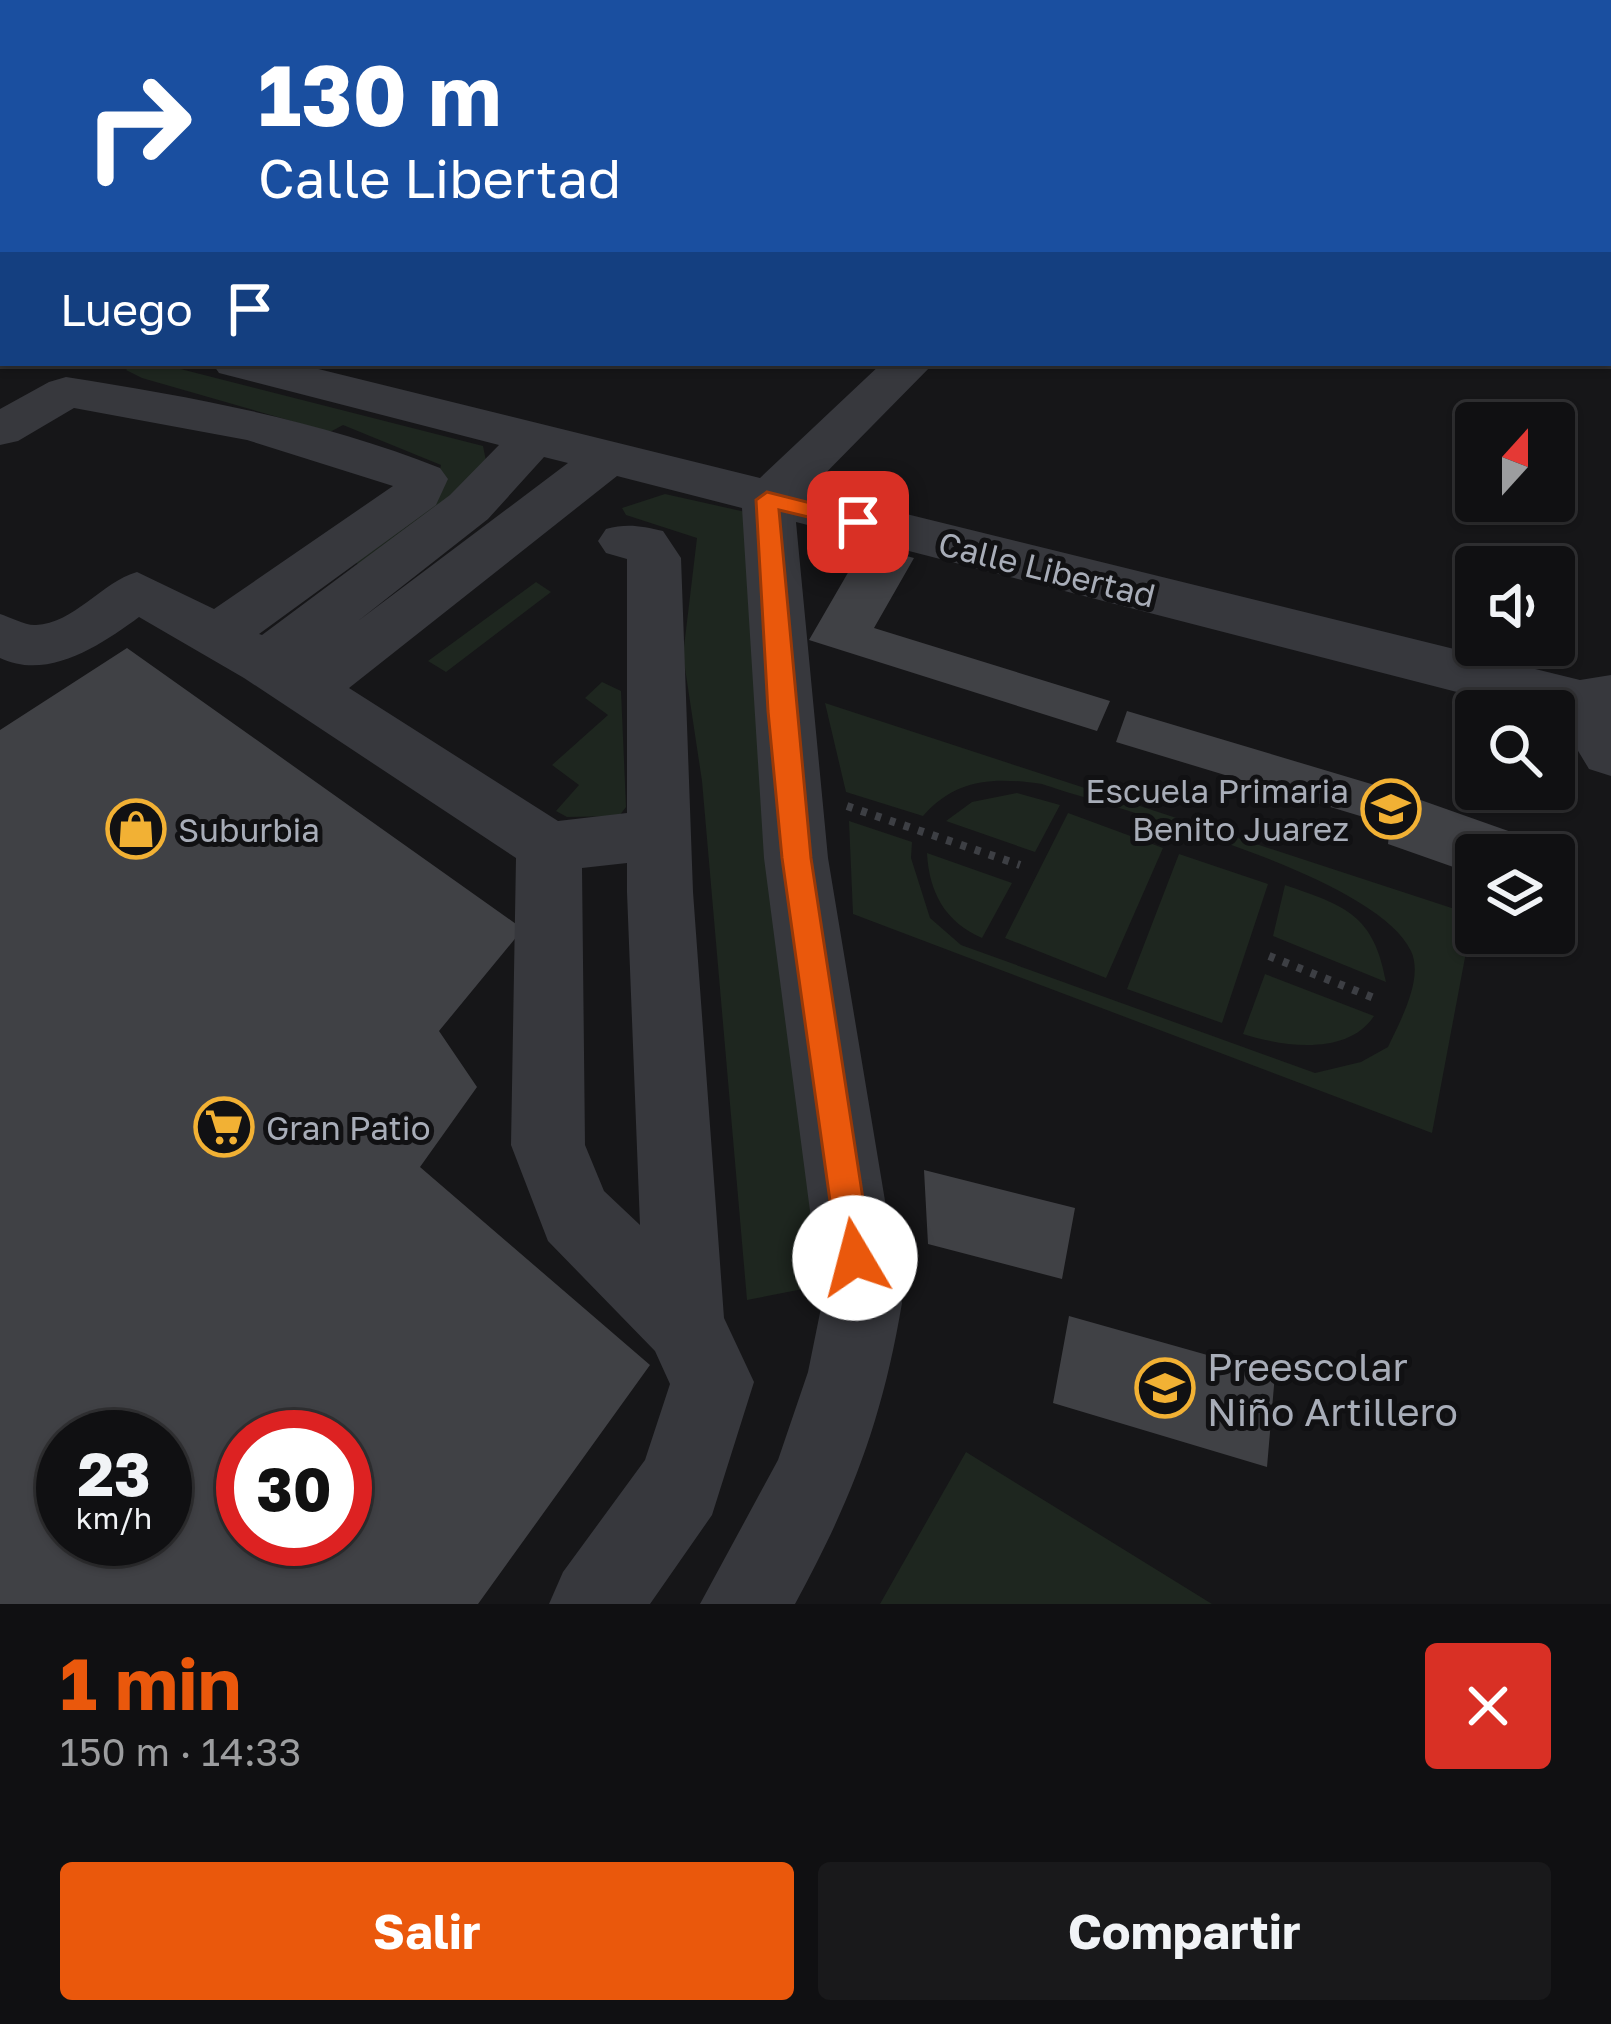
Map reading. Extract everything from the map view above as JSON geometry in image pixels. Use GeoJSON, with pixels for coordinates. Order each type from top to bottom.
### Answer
{"type":"FeatureCollection","features":[{"type":"Feature","properties":{"kind":"street","name":"Calle Libertad"},"geometry":{"type":"LineString","coordinates":[[248,366],[767,500],[1596,699]]}},
{"type":"Feature","properties":{"kind":"street"},"geometry":{"type":"LineString","coordinates":[[746,1604],[814,1481],[849,1372],[862,1303],[796,858],[767,500],[907,366]]}},
{"type":"Feature","properties":{"kind":"street"},"geometry":{"type":"LineString","coordinates":[[0,430],[66,392],[249,427],[392,465],[422,479],[418,493],[263,663]]}},
{"type":"Feature","properties":{"kind":"street"},"geometry":{"type":"LineString","coordinates":[[263,663],[469,508],[532,440]]}},
{"type":"Feature","properties":{"kind":"street"},"geometry":{"type":"LineString","coordinates":[[263,663],[607,458]]}},
{"type":"Feature","properties":{"kind":"street"},"geometry":{"type":"LineString","coordinates":[[625,541],[644,544],[654,558],[658,834],[684,1323]]}},
{"type":"Feature","properties":{"kind":"street"},"geometry":{"type":"LineString","coordinates":[[0,634],[30,648],[80,632],[137,591],[263,663],[548,847],[658,834]]}},
{"type":"Feature","properties":{"kind":"street"},"geometry":{"type":"LineString","coordinates":[[1596,699],[1611,753]]}},
{"type":"Feature","properties":{"kind":"street"},"geometry":{"type":"LineString","coordinates":[[548,847],[548,1145],[574,1215],[684,1323],[712,1382],[681,1484],[595,1604]]}},
{"type":"Feature","properties":{"kind":"path"},"geometry":{"type":"LineString","coordinates":[[840,804],[1020,865]]}},
{"type":"Feature","properties":{"kind":"path"},"geometry":{"type":"LineString","coordinates":[[1269,956],[1374,998]]}},
{"type":"Feature","properties":{"kind":"shaded area"},"geometry":{"type":"Polygon","coordinates":[[[130,366],[169,366],[483,446],[486,461],[481,481],[366,571],[349,557],[437,483],[441,465],[343,425],[330,432],[126,370],[130,366]]]}},
{"type":"Feature","properties":{"kind":"shaded area"},"geometry":{"type":"Polygon","coordinates":[[[665,494],[759,515],[844,1281],[747,1300],[702,781],[683,655],[697,538],[626,515],[622,508],[665,494]]]}},
{"type":"Feature","properties":{"kind":"shaded area"},"geometry":{"type":"Polygon","coordinates":[[[536,582],[551,592],[446,672],[428,661],[536,582]]]}},
{"type":"Feature","properties":{"kind":"shaded area"},"geometry":{"type":"Polygon","coordinates":[[[602,682],[621,691],[626,807],[619,816],[567,817],[556,811],[579,785],[552,765],[608,715],[585,698],[602,682]]]}},
{"type":"Feature","properties":{"kind":"shaded area"},"geometry":{"type":"Polygon","coordinates":[[[825,703],[1455,909],[1455,954],[1466,954],[1432,1133],[853,914],[849,821],[912,842],[911,858],[930,918],[961,945],[1315,1073],[1361,1062],[1388,1047],[1415,974],[1411,951],[1388,923],[1350,897],[1244,850],[1042,784],[992,781],[962,787],[923,816],[846,792],[825,703]]]}},
{"type":"Feature","properties":{"kind":"shaded area"},"geometry":{"type":"Polygon","coordinates":[[[1017,793],[1060,805],[1035,852],[946,821],[972,802],[1017,793]]]}},
{"type":"Feature","properties":{"kind":"shaded area"},"geometry":{"type":"Polygon","coordinates":[[[1068,813],[1163,848],[1106,978],[1005,938],[1068,813]]]}},
{"type":"Feature","properties":{"kind":"shaded area"},"geometry":{"type":"Polygon","coordinates":[[[927,853],[1012,883],[982,938],[958,923],[941,904],[927,853]]]}},
{"type":"Feature","properties":{"kind":"shaded area"},"geometry":{"type":"Polygon","coordinates":[[[1179,854],[1268,884],[1222,1023],[1127,989],[1179,854]]]}},
{"type":"Feature","properties":{"kind":"shaded area"},"geometry":{"type":"Polygon","coordinates":[[[1285,885],[1354,916],[1374,942],[1386,982],[1273,936],[1285,885]]]}},
{"type":"Feature","properties":{"kind":"shaded area"},"geometry":{"type":"Polygon","coordinates":[[[1265,974],[1374,1016],[1362,1029],[1331,1043],[1294,1044],[1243,1034],[1265,974]]]}},
{"type":"Feature","properties":{"kind":"shaded area"},"geometry":{"type":"Polygon","coordinates":[[[966,1452],[1212,1604],[880,1604],[966,1452]]]}},
{"type":"Feature","properties":{"kind":"building"},"geometry":{"type":"Polygon","coordinates":[[[864,545],[914,558],[874,628],[1110,701],[1097,731],[809,640],[864,545]]]}},
{"type":"Feature","properties":{"kind":"building","name":"Gran Patio"},"geometry":{"type":"Polygon","coordinates":[[[127,648],[523,929],[439,1031],[477,1087],[420,1167],[650,1365],[478,1604],[0,1604],[0,730],[127,648]]]}},
{"type":"Feature","properties":{"kind":"building","name":"Escuela Primaria Benito Juarez"},"geometry":{"type":"Polygon","coordinates":[[[1127,711],[1398,792],[1514,833],[1455,834],[1455,868],[1388,844],[1390,825],[1116,742],[1127,711]]]}},
{"type":"Feature","properties":{"kind":"building"},"geometry":{"type":"Polygon","coordinates":[[[924,1170],[1075,1208],[1062,1279],[928,1244],[924,1170]]]}},
{"type":"Feature","properties":{"kind":"building","name":"Preescolar Niño Artillero"},"geometry":{"type":"Polygon","coordinates":[[[1069,1316],[1275,1374],[1267,1467],[1053,1403],[1069,1316]]]}},
{"type":"Feature","properties":{"kind":"place","name":"Escuela Primaria Benito Juarez"},"geometry":{"type":"Point","coordinates":[1391,809]}},
{"type":"Feature","properties":{"kind":"place","name":"Suburbia"},"geometry":{"type":"Point","coordinates":[136,829]}},
{"type":"Feature","properties":{"kind":"place","name":"Gran Patio"},"geometry":{"type":"Point","coordinates":[224,1127]}},
{"type":"Feature","properties":{"kind":"place","name":"Preescolar Niño Artillero"},"geometry":{"type":"Point","coordinates":[1165,1388]}},
{"type":"Feature","properties":{"kind":"route"},"geometry":{"type":"LineString","coordinates":[[855,1258],[796,858],[767,500],[858,522]]}}]}
